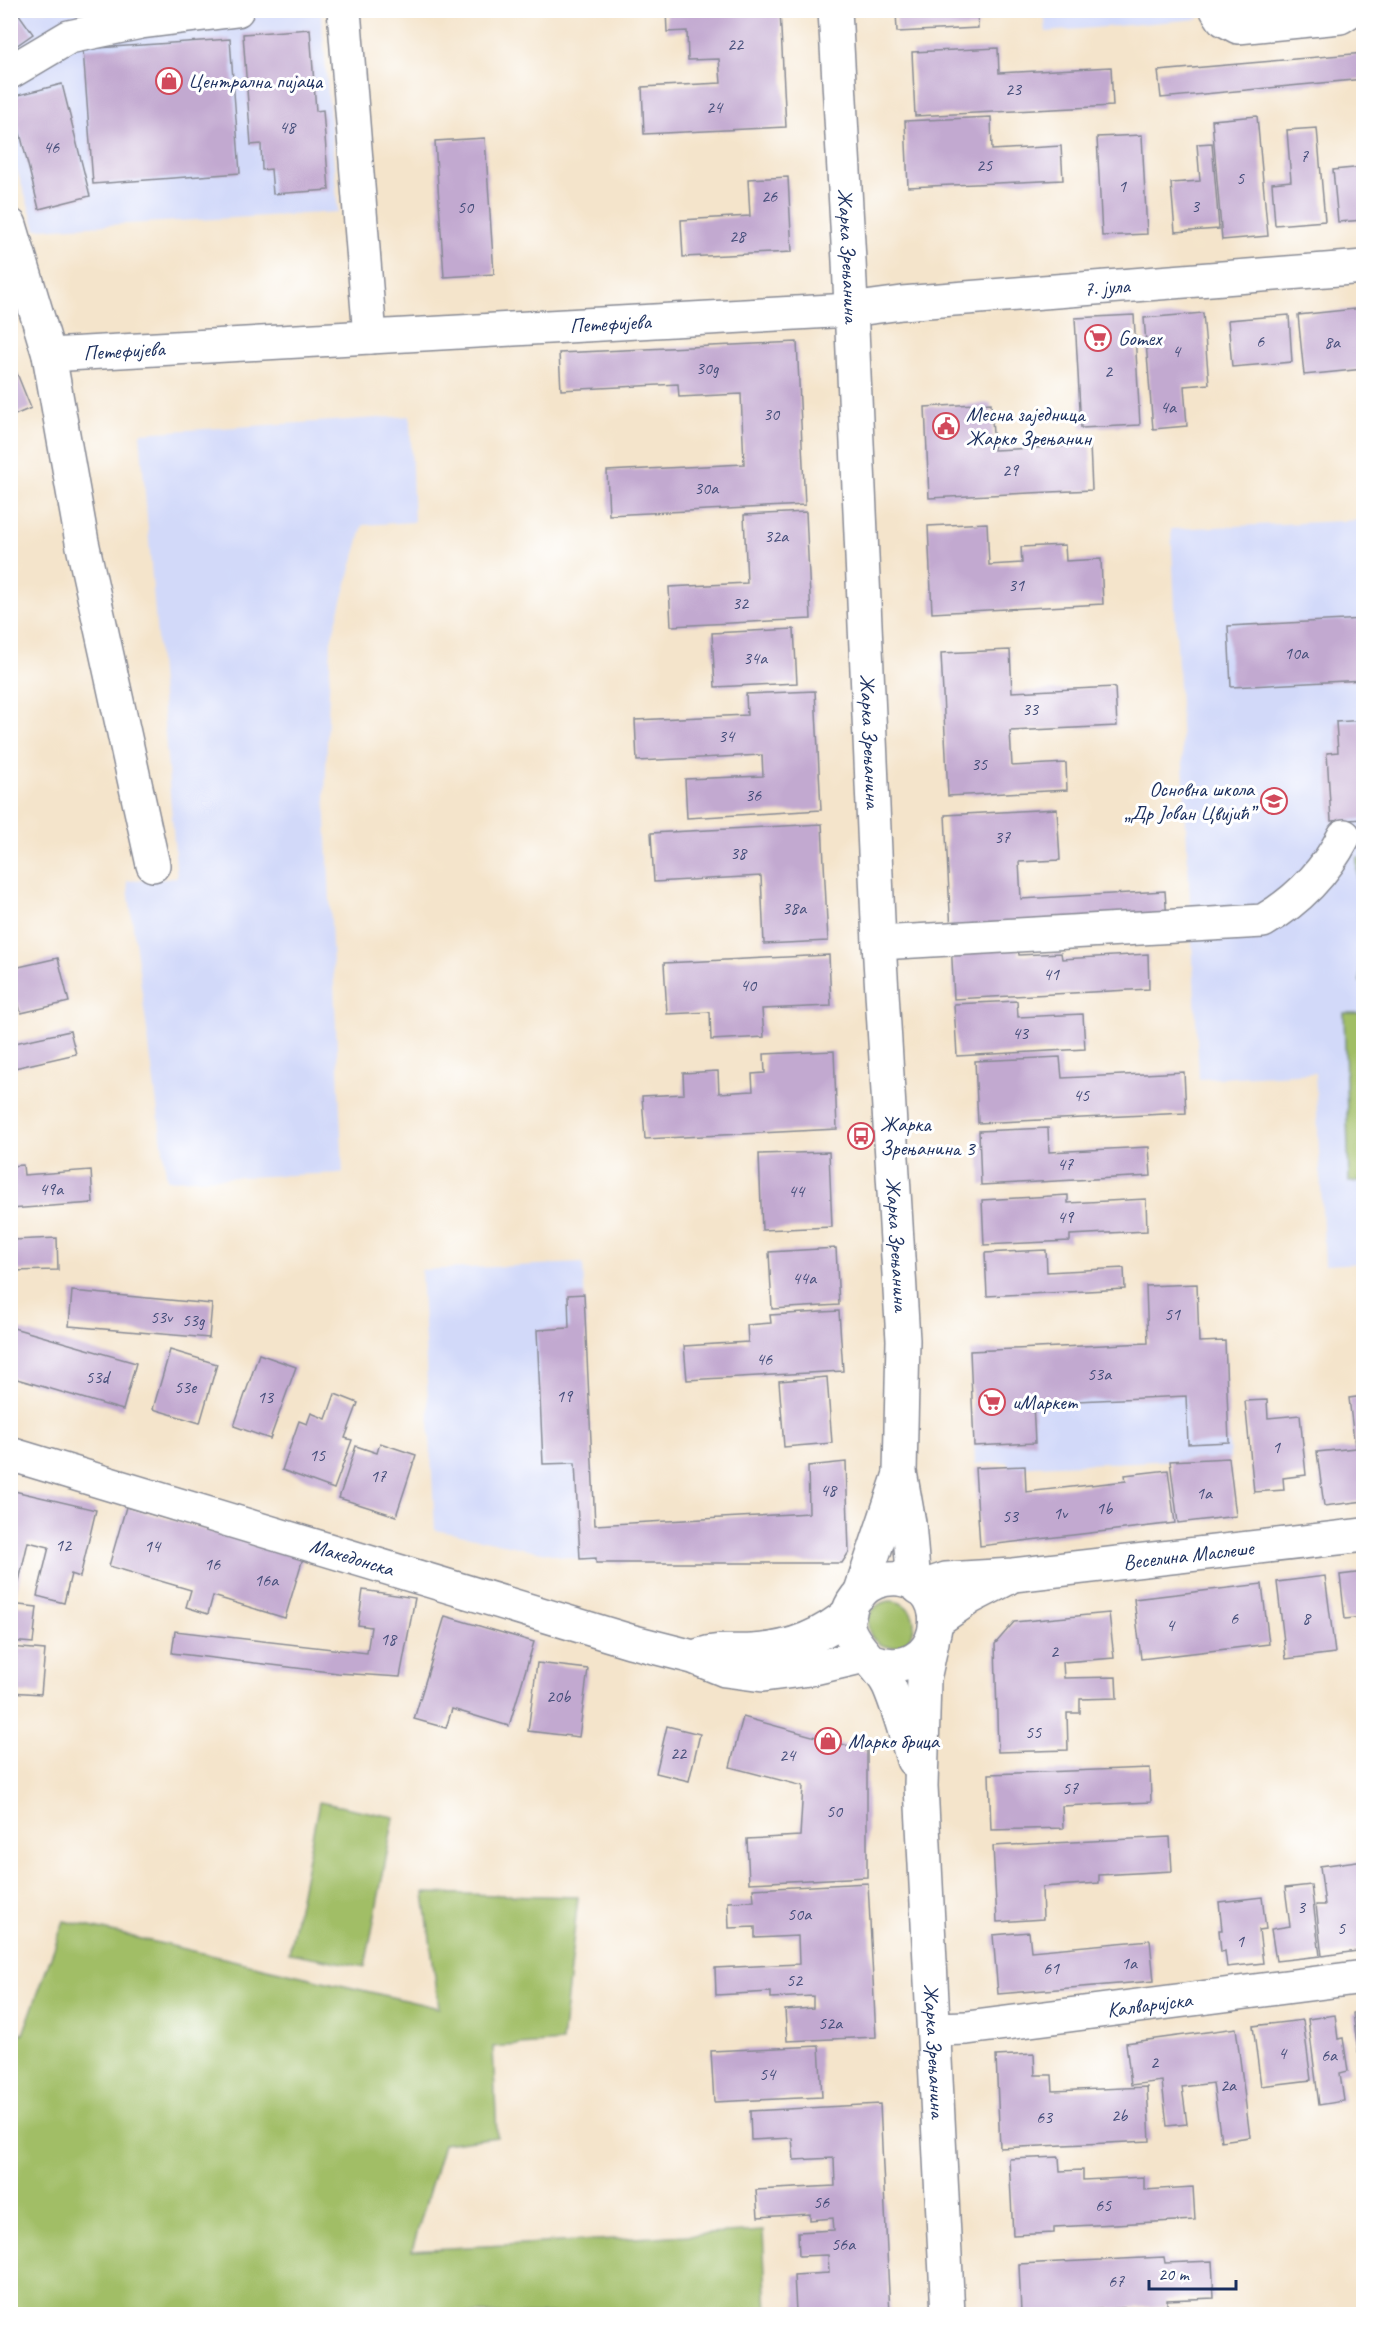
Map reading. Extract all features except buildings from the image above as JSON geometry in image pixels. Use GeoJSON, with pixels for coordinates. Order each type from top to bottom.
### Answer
{"type":"FeatureCollection","features":[{"type":"Feature","properties":{"kind":"street"},"geometry":{"type":"LineString","coordinates":[[10,72],[69,37],[141,22],[237,10]]}},
{"type":"Feature","properties":{"kind":"street"},"geometry":{"type":"LineString","coordinates":[[344,10],[370,337]]}},
{"type":"Feature","properties":{"kind":"street","name":"Жарка Зрењанина"},"geometry":{"type":"LineString","coordinates":[[835,10],[879,943],[903,1340],[900,1472],[917,1586],[931,1603],[934,1631],[924,1679],[921,1786],[948,2314]]}},
{"type":"Feature","properties":{"kind":"street"},"geometry":{"type":"LineString","coordinates":[[1218,10],[1223,19],[1238,27],[1340,17],[1351,10]]}},
{"type":"Feature","properties":{"kind":"street"},"geometry":{"type":"LineString","coordinates":[[10,225],[49,355],[82,542],[153,865]]}},
{"type":"Feature","properties":{"kind":"street","name":"7. јула"},"geometry":{"type":"LineString","coordinates":[[850,310],[902,303],[1364,267]]}},
{"type":"Feature","properties":{"kind":"street","name":"Петефијева"},"geometry":{"type":"LineString","coordinates":[[49,355],[850,310]]}},
{"type":"Feature","properties":{"kind":"street"},"geometry":{"type":"LineString","coordinates":[[879,943],[1263,921],[1288,906],[1311,885],[1333,857],[1344,836]]}},
{"type":"Feature","properties":{"kind":"street","name":"Македонска"},"geometry":{"type":"LineString","coordinates":[[10,1454],[667,1652],[693,1657],[725,1670],[763,1676],[868,1658]]}},
{"type":"Feature","properties":{"kind":"street","name":"Жарка Зрењанина"},"geometry":{"type":"LineString","coordinates":[[900,1472],[855,1603],[851,1636],[888,1684],[921,1786]]}},
{"type":"Feature","properties":{"kind":"street","name":"Веселина Маслеше"},"geometry":{"type":"LineString","coordinates":[[917,1586],[946,1578],[1013,1575],[1364,1535]]}},
{"type":"Feature","properties":{"kind":"street","name":"Веселина Маслеше"},"geometry":{"type":"LineString","coordinates":[[934,1631],[971,1597],[1013,1575]]}},
{"type":"Feature","properties":{"kind":"street"},"geometry":{"type":"LineString","coordinates":[[855,1603],[869,1585],[891,1579],[917,1586]]}},
{"type":"Feature","properties":{"kind":"street","name":"Македонска"},"geometry":{"type":"LineString","coordinates":[[693,1657],[716,1650],[749,1651],[788,1646],[823,1633],[855,1603]]}},
{"type":"Feature","properties":{"kind":"street"},"geometry":{"type":"LineString","coordinates":[[868,1658],[885,1666],[913,1662],[924,1653],[934,1631]]}},
{"type":"Feature","properties":{"kind":"street","name":"Калваријска"},"geometry":{"type":"LineString","coordinates":[[935,2029],[967,2028],[1364,1977]]}},
{"type":"Feature","properties":{"kind":"shaded area","name":"Централна пијаца"},"geometry":{"type":"Polygon","coordinates":[[[10,11],[321,11],[338,212],[36,229],[11,152],[10,11]]]}},
{"type":"Feature","properties":{"kind":"shaded area"},"geometry":{"type":"Polygon","coordinates":[[[1044,11],[1198,11],[1199,19],[1046,32],[1044,11]]]}},
{"type":"Feature","properties":{"kind":"shaded area"},"geometry":{"type":"Polygon","coordinates":[[[410,416],[414,522],[363,525],[331,641],[325,796],[343,1173],[167,1180],[127,881],[177,878],[140,433],[410,416]]]}},
{"type":"Feature","properties":{"kind":"shaded area","name":"Основна школа „Др Јован Цвијић”"},"geometry":{"type":"Polygon","coordinates":[[[1363,520],[1363,1263],[1325,1265],[1315,1073],[1199,1079],[1171,529],[1363,520]]]}},
{"type":"Feature","properties":{"kind":"shaded area"},"geometry":{"type":"Polygon","coordinates":[[[583,1263],[596,1563],[435,1530],[421,1270],[583,1263]]]}},
{"type":"Feature","properties":{"kind":"shaded area"},"geometry":{"type":"Polygon","coordinates":[[[1225,1341],[1230,1458],[1009,1467],[1008,1462],[975,1464],[970,1351],[1225,1341]]]}},
{"type":"Feature","properties":{"kind":"green space"},"geometry":{"type":"Polygon","coordinates":[[[1357,858],[1364,858],[1363,982],[1360,982],[1357,858]]]}},
{"type":"Feature","properties":{"kind":"green space"},"geometry":{"type":"Polygon","coordinates":[[[1344,1013],[1363,1013],[1363,1181],[1349,1182],[1344,1013]]]}},
{"type":"Feature","properties":{"kind":"green space"},"geometry":{"type":"Polygon","coordinates":[[[891,1601],[907,1608],[914,1624],[907,1640],[891,1647],[875,1640],[868,1624],[875,1608],[891,1601]]]}},
{"type":"Feature","properties":{"kind":"green space"},"geometry":{"type":"Polygon","coordinates":[[[319,1802],[394,1817],[365,1967],[289,1953],[319,1802]]]}},
{"type":"Feature","properties":{"kind":"green space"},"geometry":{"type":"Polygon","coordinates":[[[424,1893],[578,1897],[562,2042],[493,2047],[497,2137],[443,2144],[412,2250],[763,2231],[767,2314],[11,2314],[11,2029],[23,2034],[64,1921],[439,2008],[424,1893]]]}},
{"type":"Feature","properties":{"kind":"place","name":"Централна пијаца"},"geometry":{"type":"Point","coordinates":[169,81]}},
{"type":"Feature","properties":{"kind":"place","name":"Gomex"},"geometry":{"type":"Point","coordinates":[1098,338]}},
{"type":"Feature","properties":{"kind":"place","name":"Месна заједница Жарко Зрењанин"},"geometry":{"type":"Point","coordinates":[946,426]}},
{"type":"Feature","properties":{"kind":"place","name":"Основна школа „Др Јован Цвијић”"},"geometry":{"type":"Point","coordinates":[1274,801]}},
{"type":"Feature","properties":{"kind":"place","name":"Жарка Зрењанина 3"},"geometry":{"type":"Point","coordinates":[861,1136]}},
{"type":"Feature","properties":{"kind":"place","name":"иМаркет"},"geometry":{"type":"Point","coordinates":[992,1402]}},
{"type":"Feature","properties":{"kind":"place","name":"Марко брица"},"geometry":{"type":"Point","coordinates":[828,1741]}}]}
